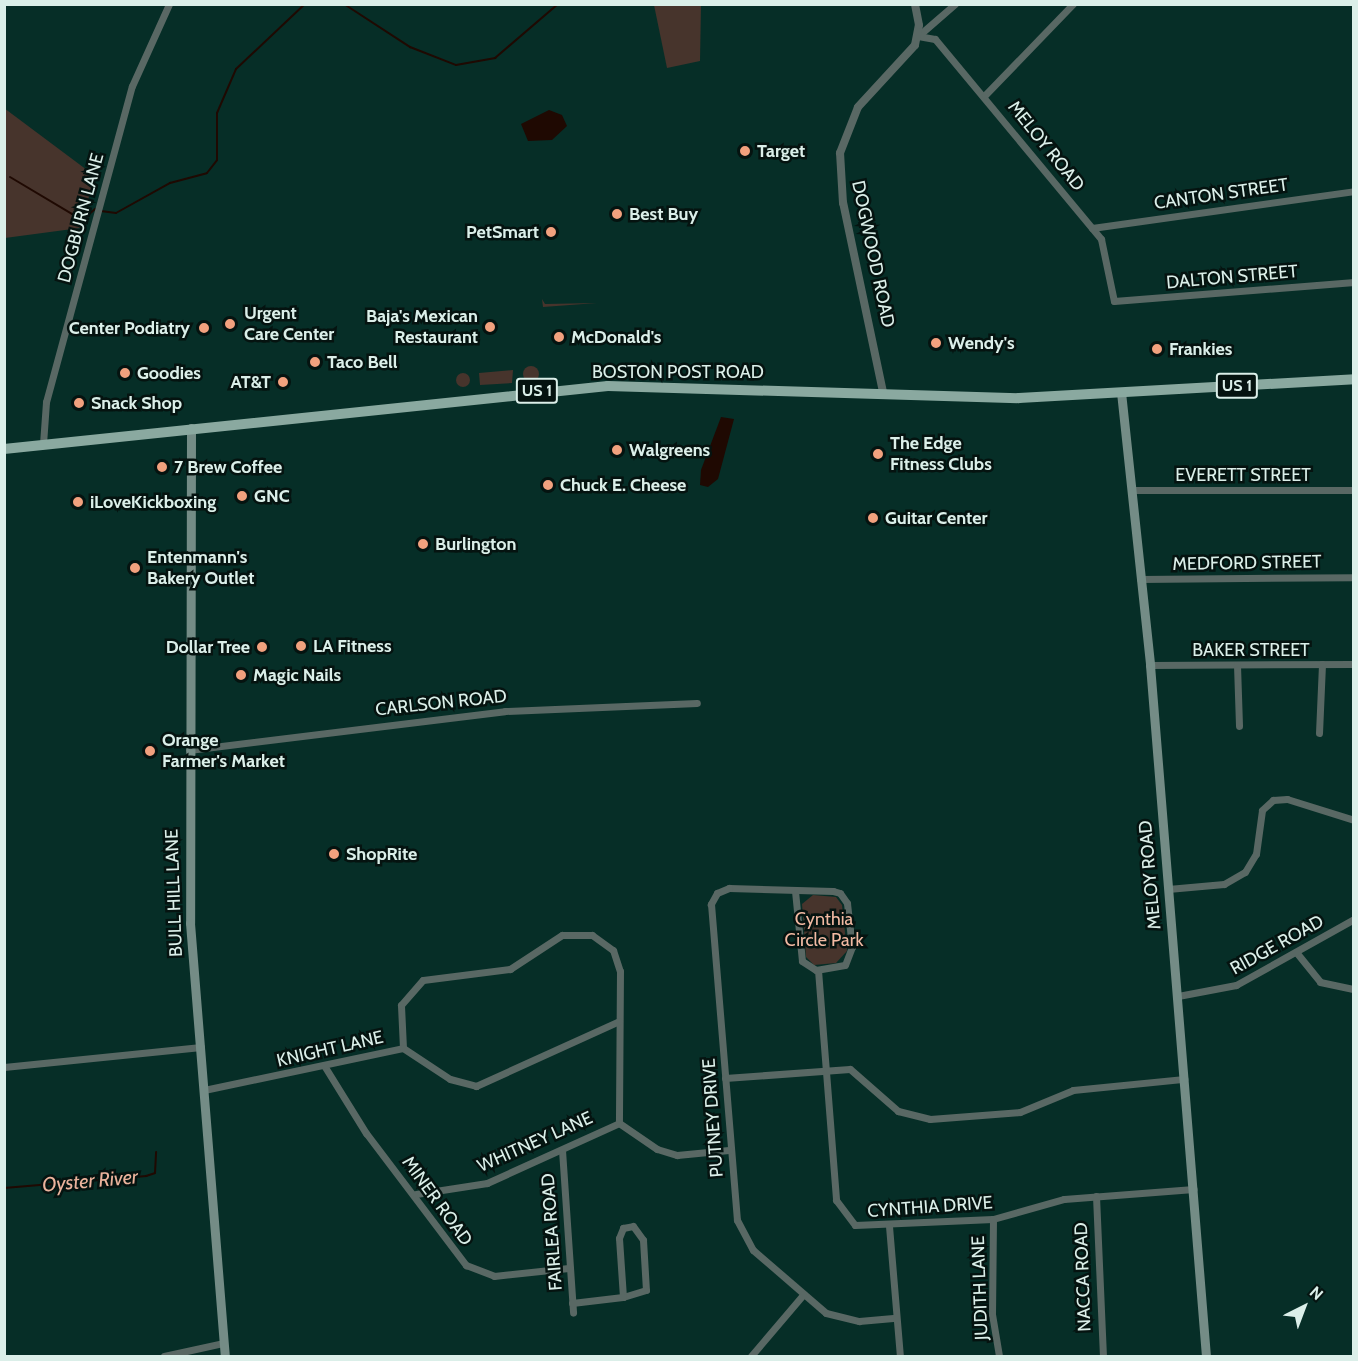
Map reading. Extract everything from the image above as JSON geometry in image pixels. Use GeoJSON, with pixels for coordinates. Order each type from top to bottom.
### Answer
{"type":"FeatureCollection","features":[{"type":"Feature","properties":{"kind":"main road","name":"BOSTON POST ROAD"},"geometry":{"type":"LineString","coordinates":[[4,449],[608,386],[883,392],[1019,398],[1353,378]]}},
{"type":"Feature","properties":{"kind":"main road","name":"MELOY ROAD"},"geometry":{"type":"LineString","coordinates":[[1121,392],[1150,665],[1206,1356]]}},
{"type":"Feature","properties":{"kind":"main road","name":"BULL HILL LANE"},"geometry":{"type":"LineString","coordinates":[[191,428],[190,922],[225,1356]]}},
{"type":"Feature","properties":{"kind":"street","name":"DOGBURN LANE"},"geometry":{"type":"LineString","coordinates":[[43,444],[46,402],[132,86],[169,4]]}},
{"type":"Feature","properties":{"kind":"street"},"geometry":{"type":"LineString","coordinates":[[915,4],[918,36]]}},
{"type":"Feature","properties":{"kind":"street"},"geometry":{"type":"LineString","coordinates":[[918,36],[955,4]]}},
{"type":"Feature","properties":{"kind":"street"},"geometry":{"type":"LineString","coordinates":[[985,95],[1073,4]]}},
{"type":"Feature","properties":{"kind":"street","name":"MELOY ROAD"},"geometry":{"type":"LineString","coordinates":[[918,36],[935,39],[985,95],[1092,228],[1106,249],[1114,301]]}},
{"type":"Feature","properties":{"kind":"street","name":"DOGWOOD ROAD"},"geometry":{"type":"LineString","coordinates":[[883,392],[843,203],[840,153],[854,114],[907,58],[918,36]]}},
{"type":"Feature","properties":{"kind":"street","name":"CANTON STREET"},"geometry":{"type":"LineString","coordinates":[[1092,228],[1353,190]]}},
{"type":"Feature","properties":{"kind":"street","name":"DALTON STREET"},"geometry":{"type":"LineString","coordinates":[[1114,301],[1353,282]]}},
{"type":"Feature","properties":{"kind":"street","name":"EVERETT STREET"},"geometry":{"type":"LineString","coordinates":[[1132,490],[1353,490]]}},
{"type":"Feature","properties":{"kind":"street","name":"MEDFORD STREET"},"geometry":{"type":"LineString","coordinates":[[1140,579],[1353,577]]}},
{"type":"Feature","properties":{"kind":"street"},"geometry":{"type":"LineString","coordinates":[[1319,733],[1322,664]]}},
{"type":"Feature","properties":{"kind":"street","name":"BAKER STREET"},"geometry":{"type":"LineString","coordinates":[[1150,665],[1353,664]]}},
{"type":"Feature","properties":{"kind":"street"},"geometry":{"type":"LineString","coordinates":[[1237,665],[1239,726]]}},
{"type":"Feature","properties":{"kind":"street","name":"CARLSON ROAD"},"geometry":{"type":"LineString","coordinates":[[189,750],[505,711],[697,703]]}},
{"type":"Feature","properties":{"kind":"street"},"geometry":{"type":"LineString","coordinates":[[1168,890],[1224,884],[1245,872],[1257,854],[1262,810],[1273,800],[1287,799],[1353,820]]}},
{"type":"Feature","properties":{"kind":"street","name":"PUTNEY DRIVE"},"geometry":{"type":"LineString","coordinates":[[795,891],[729,888],[712,899],[729,1150],[742,1233],[759,1256],[803,1295],[836,1317],[896,1318]]}},
{"type":"Feature","properties":{"kind":"street"},"geometry":{"type":"LineString","coordinates":[[795,891],[837,892],[847,903],[851,959],[840,968],[818,970],[800,956],[795,891]]}},
{"type":"Feature","properties":{"kind":"street","name":"RIDGE ROAD"},"geometry":{"type":"LineString","coordinates":[[1178,996],[1236,985],[1353,919]]}},
{"type":"Feature","properties":{"kind":"street"},"geometry":{"type":"LineString","coordinates":[[404,1048],[400,1011],[418,983],[435,976],[510,969],[570,933],[591,935],[612,950],[620,971],[619,1123]]}},
{"type":"Feature","properties":{"kind":"street"},"geometry":{"type":"LineString","coordinates":[[1296,952],[1320,982],[1353,988]]}},
{"type":"Feature","properties":{"kind":"street","name":"CYNTHIA DRIVE"},"geometry":{"type":"LineString","coordinates":[[818,970],[824,1071],[839,1210],[855,1225],[889,1226],[993,1219],[1096,1196],[1194,1188]]}},
{"type":"Feature","properties":{"kind":"street","name":"KNIGHT LANE"},"geometry":{"type":"LineString","coordinates":[[204,1090],[326,1067],[404,1048],[450,1079],[476,1086],[619,1022]]}},
{"type":"Feature","properties":{"kind":"street"},"geometry":{"type":"LineString","coordinates":[[4,1067],[201,1047]]}},
{"type":"Feature","properties":{"kind":"street","name":"MINER ROAD"},"geometry":{"type":"LineString","coordinates":[[326,1067],[366,1132],[416,1194],[472,1270],[494,1276],[569,1268]]}},
{"type":"Feature","properties":{"kind":"street"},"geometry":{"type":"LineString","coordinates":[[725,1078],[857,1071],[898,1111],[930,1119],[1020,1112],[1073,1090],[1184,1079]]}},
{"type":"Feature","properties":{"kind":"street","name":"WHITNEY LANE"},"geometry":{"type":"LineString","coordinates":[[416,1194],[487,1183],[619,1123],[657,1149],[677,1155],[729,1150]]}},
{"type":"Feature","properties":{"kind":"street","name":"FAIRLEA ROAD"},"geometry":{"type":"LineString","coordinates":[[562,1150],[573,1313]]}},
{"type":"Feature","properties":{"kind":"street","name":"NACCA ROAD"},"geometry":{"type":"LineString","coordinates":[[1096,1196],[1102,1356]]}},
{"type":"Feature","properties":{"kind":"street","name":"JUDITH LANE"},"geometry":{"type":"LineString","coordinates":[[993,1219],[992,1314],[999,1356]]}},
{"type":"Feature","properties":{"kind":"street"},"geometry":{"type":"LineString","coordinates":[[572,1303],[623,1297],[646,1290],[643,1240],[633,1226],[623,1228],[619,1238],[623,1297]]}},
{"type":"Feature","properties":{"kind":"street"},"geometry":{"type":"LineString","coordinates":[[889,1226],[900,1356]]}},
{"type":"Feature","properties":{"kind":"street"},"geometry":{"type":"LineString","coordinates":[[751,1356],[803,1295]]}},
{"type":"Feature","properties":{"kind":"street"},"geometry":{"type":"LineString","coordinates":[[164,1356],[224,1343]]}},
{"type":"Feature","properties":{"kind":"green space"},"geometry":{"type":"Polygon","coordinates":[[[654,5],[701,5],[700,61],[667,68],[654,5]]]}},
{"type":"Feature","properties":{"kind":"green space"},"geometry":{"type":"Polygon","coordinates":[[[4,108],[95,176],[80,228],[5,238],[4,108]]]}},
{"type":"Feature","properties":{"kind":"green space"},"geometry":{"type":"Polygon","coordinates":[[[542,299],[545,304],[597,303],[543,307],[542,299]]]}},
{"type":"Feature","properties":{"kind":"green space"},"geometry":{"type":"Polygon","coordinates":[[[531,366],[537,368],[539,374],[537,380],[531,382],[525,380],[523,374],[525,368],[531,366]]]}},
{"type":"Feature","properties":{"kind":"green space"},"geometry":{"type":"Polygon","coordinates":[[[513,370],[512,383],[480,385],[479,373],[513,370]]]}},
{"type":"Feature","properties":{"kind":"green space"},"geometry":{"type":"Polygon","coordinates":[[[460,373],[466,373],[470,380],[466,387],[460,387],[456,383],[456,377],[460,373]]]}},
{"type":"Feature","properties":{"kind":"green space","name":"Cynthia Circle Park"},"geometry":{"type":"Polygon","coordinates":[[[813,895],[836,897],[842,905],[847,951],[836,963],[814,965],[806,957],[802,904],[813,895]]]}},
{"type":"Feature","properties":{"kind":"shaded area"},"geometry":{"type":"Polygon","coordinates":[[[549,110],[562,115],[567,126],[552,140],[528,141],[521,124],[549,110]]]}},
{"type":"Feature","properties":{"kind":"shaded area"},"geometry":{"type":"Polygon","coordinates":[[[721,417],[734,419],[718,479],[708,487],[700,485],[701,470],[721,417]]]}},
{"type":"Feature","properties":{"kind":"waterway"},"geometry":{"type":"LineString","coordinates":[[101,211],[116,213],[170,183],[207,173],[217,160],[217,113],[236,69],[305,4]]}},
{"type":"Feature","properties":{"kind":"waterway"},"geometry":{"type":"LineString","coordinates":[[344,4],[410,47],[456,65],[495,58],[558,4]]}},
{"type":"Feature","properties":{"kind":"waterway"},"geometry":{"type":"LineString","coordinates":[[10,177],[72,214],[87,216],[95,209]]}},
{"type":"Feature","properties":{"kind":"waterway","name":"Oyster River"},"geometry":{"type":"LineString","coordinates":[[4,1188],[146,1176],[155,1173],[156,1152]]}},
{"type":"Feature","properties":{"kind":"place","name":"Target"},"geometry":{"type":"Point","coordinates":[745,151]}},
{"type":"Feature","properties":{"kind":"place","name":"Best Buy"},"geometry":{"type":"Point","coordinates":[617,214]}},
{"type":"Feature","properties":{"kind":"place","name":"PetSmart"},"geometry":{"type":"Point","coordinates":[551,232]}},
{"type":"Feature","properties":{"kind":"place","name":"Urgent Care Center"},"geometry":{"type":"Point","coordinates":[230,324]}},
{"type":"Feature","properties":{"kind":"place","name":"Baja's Mexican Restaurant"},"geometry":{"type":"Point","coordinates":[490,327]}},
{"type":"Feature","properties":{"kind":"place","name":"Center Podiatry"},"geometry":{"type":"Point","coordinates":[204,328]}},
{"type":"Feature","properties":{"kind":"place","name":"McDonald's"},"geometry":{"type":"Point","coordinates":[559,337]}},
{"type":"Feature","properties":{"kind":"place","name":"Wendy's"},"geometry":{"type":"Point","coordinates":[936,343]}},
{"type":"Feature","properties":{"kind":"place","name":"Frankies"},"geometry":{"type":"Point","coordinates":[1157,349]}},
{"type":"Feature","properties":{"kind":"place","name":"Taco Bell"},"geometry":{"type":"Point","coordinates":[315,362]}},
{"type":"Feature","properties":{"kind":"place","name":"Goodies"},"geometry":{"type":"Point","coordinates":[125,373]}},
{"type":"Feature","properties":{"kind":"place","name":"AT&T"},"geometry":{"type":"Point","coordinates":[283,382]}},
{"type":"Feature","properties":{"kind":"place","name":"Snack Shop"},"geometry":{"type":"Point","coordinates":[79,403]}},
{"type":"Feature","properties":{"kind":"place","name":"Walgreens"},"geometry":{"type":"Point","coordinates":[617,450]}},
{"type":"Feature","properties":{"kind":"place","name":"The Edge Fitness Clubs"},"geometry":{"type":"Point","coordinates":[878,454]}},
{"type":"Feature","properties":{"kind":"place","name":"7 Brew Coffee"},"geometry":{"type":"Point","coordinates":[162,467]}},
{"type":"Feature","properties":{"kind":"place","name":"Chuck E. Cheese"},"geometry":{"type":"Point","coordinates":[548,485]}},
{"type":"Feature","properties":{"kind":"place","name":"GNC"},"geometry":{"type":"Point","coordinates":[242,496]}},
{"type":"Feature","properties":{"kind":"place","name":"iLoveKickboxing"},"geometry":{"type":"Point","coordinates":[78,502]}},
{"type":"Feature","properties":{"kind":"place","name":"Guitar Center"},"geometry":{"type":"Point","coordinates":[873,518]}},
{"type":"Feature","properties":{"kind":"place","name":"Burlington"},"geometry":{"type":"Point","coordinates":[423,544]}},
{"type":"Feature","properties":{"kind":"place","name":"Entenmann's Bakery Outlet"},"geometry":{"type":"Point","coordinates":[135,568]}},
{"type":"Feature","properties":{"kind":"place","name":"LA Fitness"},"geometry":{"type":"Point","coordinates":[301,646]}},
{"type":"Feature","properties":{"kind":"place","name":"Dollar Tree"},"geometry":{"type":"Point","coordinates":[262,647]}},
{"type":"Feature","properties":{"kind":"place","name":"Magic Nails"},"geometry":{"type":"Point","coordinates":[241,675]}},
{"type":"Feature","properties":{"kind":"place","name":"Orange Farmer's Market"},"geometry":{"type":"Point","coordinates":[150,751]}},
{"type":"Feature","properties":{"kind":"place","name":"ShopRite"},"geometry":{"type":"Point","coordinates":[334,854]}}]}
